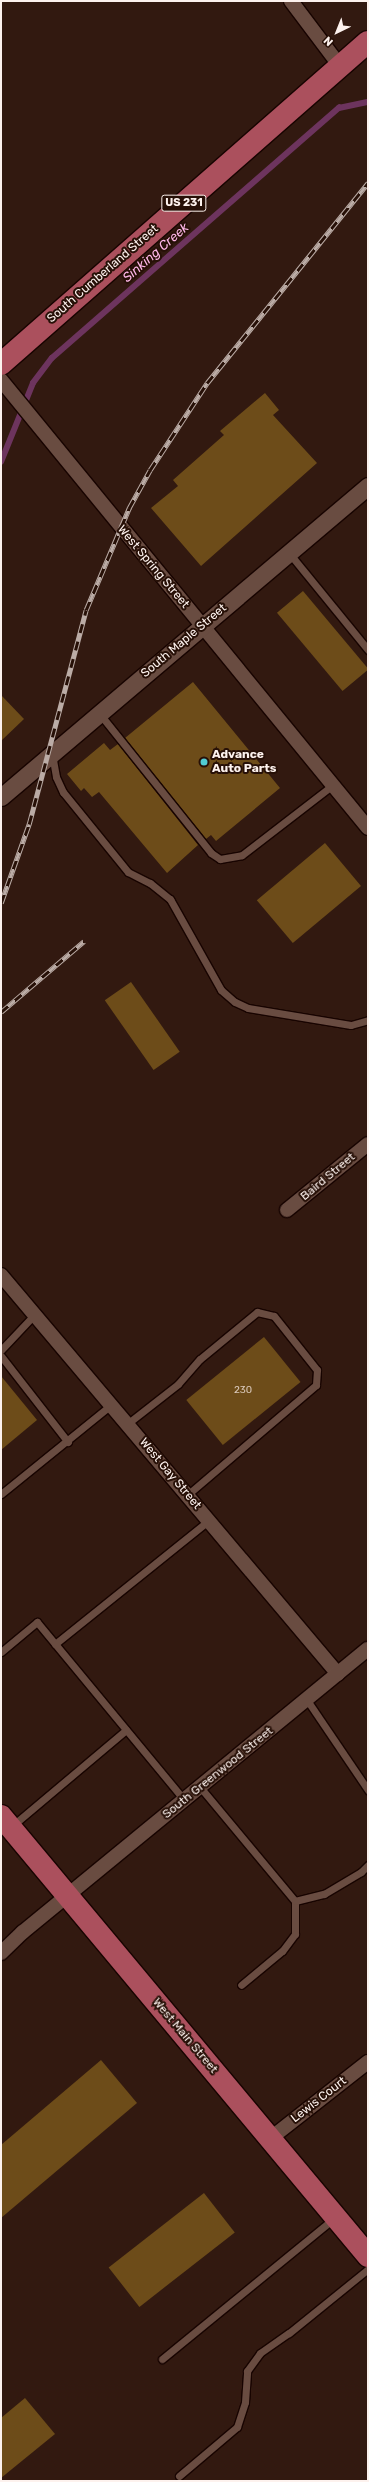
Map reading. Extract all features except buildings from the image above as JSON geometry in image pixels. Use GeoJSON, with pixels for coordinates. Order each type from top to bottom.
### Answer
{"type":"FeatureCollection","features":[{"type":"Feature","properties":{"kind":"main road","name":"South Cumberland Street"},"geometry":{"type":"LineString","coordinates":[[1,364],[368,42]]}},
{"type":"Feature","properties":{"kind":"main road","name":"West Main Street"},"geometry":{"type":"LineString","coordinates":[[6,1822],[368,2256]]}},
{"type":"Feature","properties":{"kind":"street"},"geometry":{"type":"LineString","coordinates":[[291,1],[340,66]]}},
{"type":"Feature","properties":{"kind":"street","name":"West Spring Street"},"geometry":{"type":"LineString","coordinates":[[1,380],[368,828]]}},
{"type":"Feature","properties":{"kind":"street","name":"South Maple Street"},"geometry":{"type":"LineString","coordinates":[[1,797],[368,486]]}},
{"type":"Feature","properties":{"kind":"street","name":"Baird Street"},"geometry":{"type":"LineString","coordinates":[[287,1210],[368,1144]]}},
{"type":"Feature","properties":{"kind":"street","name":"West Gay Street"},"geometry":{"type":"LineString","coordinates":[[1,1275],[338,1674]]}},
{"type":"Feature","properties":{"kind":"street","name":"South Greenwood Street"},"geometry":{"type":"LineString","coordinates":[[1,1954],[23,1932],[368,1649]]}},
{"type":"Feature","properties":{"kind":"street","name":"Lewis Court"},"geometry":{"type":"LineString","coordinates":[[271,2138],[368,2062]]}},
{"type":"Feature","properties":{"kind":"lane"},"geometry":{"type":"LineString","coordinates":[[288,553],[368,650]]}},
{"type":"Feature","properties":{"kind":"lane"},"geometry":{"type":"LineString","coordinates":[[99,713],[211,854],[220,859],[242,855],[333,785]]}},
{"type":"Feature","properties":{"kind":"lane"},"geometry":{"type":"LineString","coordinates":[[52,754],[56,777],[63,792],[128,872],[150,882],[170,899],[221,990],[235,1002],[248,1008],[345,1024],[368,1020]]}},
{"type":"Feature","properties":{"kind":"lane"},"geometry":{"type":"LineString","coordinates":[[128,1424],[178,1384],[200,1359],[257,1312],[274,1316],[318,1370],[316,1385],[187,1495]]}},
{"type":"Feature","properties":{"kind":"lane"},"geometry":{"type":"LineString","coordinates":[[1,1350],[35,1314]]}},
{"type":"Feature","properties":{"kind":"lane"},"geometry":{"type":"LineString","coordinates":[[1,1356],[68,1442]]}},
{"type":"Feature","properties":{"kind":"lane"},"geometry":{"type":"LineString","coordinates":[[1,1494],[68,1442],[112,1405]]}},
{"type":"Feature","properties":{"kind":"lane"},"geometry":{"type":"LineString","coordinates":[[55,1644],[208,1521]]}},
{"type":"Feature","properties":{"kind":"lane"},"geometry":{"type":"LineString","coordinates":[[1,1652],[37,1622],[184,1800]]}},
{"type":"Feature","properties":{"kind":"lane"},"geometry":{"type":"LineString","coordinates":[[307,1700],[368,1790]]}},
{"type":"Feature","properties":{"kind":"lane"},"geometry":{"type":"LineString","coordinates":[[6,1822],[126,1730]]}},
{"type":"Feature","properties":{"kind":"lane"},"geometry":{"type":"LineString","coordinates":[[200,1787],[295,1900],[295,1934],[282,1951],[241,1985]]}},
{"type":"Feature","properties":{"kind":"lane"},"geometry":{"type":"LineString","coordinates":[[295,1900],[324,1894],[361,1872],[368,1865]]}},
{"type":"Feature","properties":{"kind":"lane"},"geometry":{"type":"LineString","coordinates":[[162,2359],[336,2217]]}},
{"type":"Feature","properties":{"kind":"lane"},"geometry":{"type":"LineString","coordinates":[[178,2476],[237,2427],[245,2402],[247,2371],[260,2352],[289,2333],[368,2270]]}},
{"type":"Feature","properties":{"kind":"waterway","name":"Sinking Creek"},"geometry":{"type":"LineString","coordinates":[[1,462],[33,383],[52,358],[339,108],[368,102]]}},
{"type":"Feature","properties":{"kind":"railway"},"geometry":{"type":"LineString","coordinates":[[1,903],[29,824],[86,610],[129,508],[150,470],[207,383],[368,183]]}},
{"type":"Feature","properties":{"kind":"railway"},"geometry":{"type":"LineString","coordinates":[[1,1012],[84,941]]}},
{"type":"Feature","properties":{"kind":"place","name":"Advance Auto Parts"},"geometry":{"type":"Point","coordinates":[204,762]}}]}
